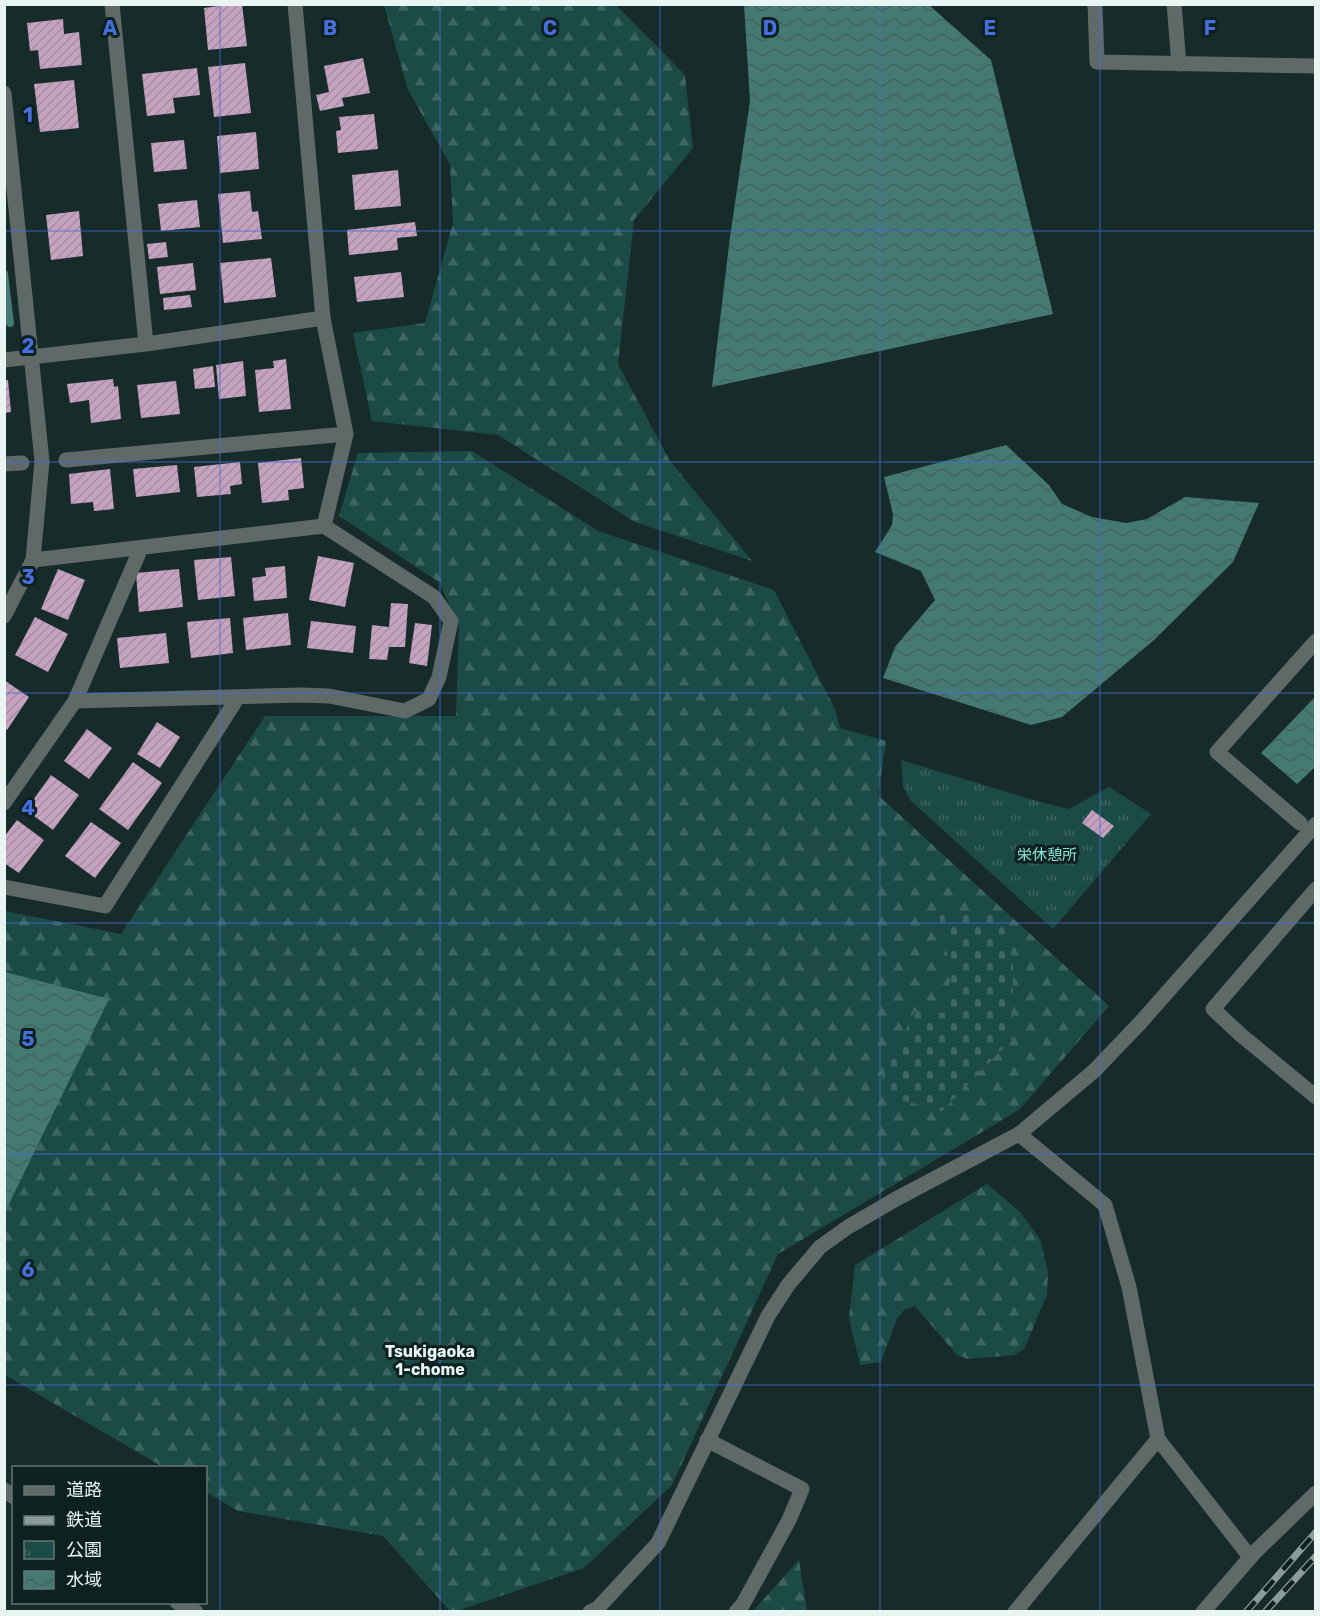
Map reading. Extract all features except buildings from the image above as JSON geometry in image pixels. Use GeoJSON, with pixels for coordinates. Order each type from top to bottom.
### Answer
{"type":"FeatureCollection","features":[{"type":"Feature","properties":{"kind":"street"},"geometry":{"type":"LineString","coordinates":[[111,4],[146,344]]}},
{"type":"Feature","properties":{"kind":"street"},"geometry":{"type":"LineString","coordinates":[[295,4],[323,318],[346,434],[324,526]]}},
{"type":"Feature","properties":{"kind":"street"},"geometry":{"type":"LineString","coordinates":[[1095,4],[1097,62],[1316,66]]}},
{"type":"Feature","properties":{"kind":"street"},"geometry":{"type":"LineString","coordinates":[[1174,4],[1179,64]]}},
{"type":"Feature","properties":{"kind":"street"},"geometry":{"type":"LineString","coordinates":[[4,93],[42,461],[33,560],[4,616]]}},
{"type":"Feature","properties":{"kind":"street"},"geometry":{"type":"LineString","coordinates":[[4,360],[146,344],[323,318]]}},
{"type":"Feature","properties":{"kind":"street"},"geometry":{"type":"LineString","coordinates":[[66,460],[346,434]]}},
{"type":"Feature","properties":{"kind":"street"},"geometry":{"type":"LineString","coordinates":[[4,464],[22,463]]}},
{"type":"Feature","properties":{"kind":"street"},"geometry":{"type":"LineString","coordinates":[[33,560],[324,526],[434,597],[451,621],[439,677],[429,699],[405,711],[329,696],[302,695],[75,701]]}},
{"type":"Feature","properties":{"kind":"street"},"geometry":{"type":"LineString","coordinates":[[4,803],[75,701],[141,548]]}},
{"type":"Feature","properties":{"kind":"street"},"geometry":{"type":"LineString","coordinates":[[590,1611],[597,1609],[658,1543],[768,1316],[788,1285],[820,1246],[896,1199],[1019,1134],[1094,1071],[1156,1005],[1310,828],[1217,752],[1316,641]]}},
{"type":"Feature","properties":{"kind":"street"},"geometry":{"type":"LineString","coordinates":[[4,887],[105,906],[238,696]]}},
{"type":"Feature","properties":{"kind":"street"},"geometry":{"type":"LineString","coordinates":[[1316,889],[1213,1009],[1316,1097]]}},
{"type":"Feature","properties":{"kind":"street"},"geometry":{"type":"LineString","coordinates":[[1019,1134],[1105,1205],[1129,1287],[1158,1439],[1250,1557]]}},
{"type":"Feature","properties":{"kind":"street"},"geometry":{"type":"LineString","coordinates":[[1015,1611],[1158,1439]]}},
{"type":"Feature","properties":{"kind":"street"},"geometry":{"type":"LineString","coordinates":[[707,1440],[802,1489],[783,1530],[743,1604],[736,1611]]}},
{"type":"Feature","properties":{"kind":"street"},"geometry":{"type":"LineString","coordinates":[[1203,1611],[1250,1557],[1316,1493]]}},
{"type":"Feature","properties":{"kind":"street"},"geometry":{"type":"LineString","coordinates":[[181,1604],[196,1611]]}},
{"type":"Feature","properties":{"kind":"green space"},"geometry":{"type":"Polygon","coordinates":[[[384,5],[616,5],[685,75],[693,148],[634,220],[618,364],[670,461],[752,561],[635,522],[498,435],[372,421],[353,333],[425,323],[453,223],[450,164],[408,90],[384,5]]]}},
{"type":"Feature","properties":{"kind":"green space"},"geometry":{"type":"Polygon","coordinates":[[[472,451],[598,531],[774,590],[835,709],[840,728],[886,741],[878,795],[1109,1006],[1019,1110],[778,1254],[672,1485],[584,1568],[457,1611],[450,1611],[383,1536],[238,1511],[207,1493],[207,1466],[161,1466],[5,1375],[5,911],[121,934],[265,716],[456,716],[459,626],[439,582],[339,516],[358,453],[472,451]]]}},
{"type":"Feature","properties":{"kind":"green space","name":"栄休憩所"},"geometry":{"type":"Polygon","coordinates":[[[901,760],[1069,809],[1109,787],[1151,814],[1053,929],[911,801],[903,786],[901,760]]]}},
{"type":"Feature","properties":{"kind":"green space"},"geometry":{"type":"Polygon","coordinates":[[[939,914],[1000,915],[1013,961],[1012,1039],[942,1111],[875,1093],[915,1011],[945,1013],[951,973],[939,914]]]}},
{"type":"Feature","properties":{"kind":"green space"},"geometry":{"type":"Polygon","coordinates":[[[987,1184],[1020,1212],[1040,1239],[1048,1272],[1047,1295],[1024,1349],[1014,1355],[968,1359],[957,1355],[915,1306],[904,1310],[897,1319],[881,1362],[860,1365],[849,1318],[855,1265],[987,1184]]]}},
{"type":"Feature","properties":{"kind":"green space"},"geometry":{"type":"Polygon","coordinates":[[[799,1560],[807,1611],[753,1611],[799,1560]]]}},
{"type":"Feature","properties":{"kind":"water"},"geometry":{"type":"Polygon","coordinates":[[[744,5],[929,5],[991,60],[1053,314],[712,387],[730,237],[750,101],[744,5]]]}},
{"type":"Feature","properties":{"kind":"water"},"geometry":{"type":"Polygon","coordinates":[[[1006,445],[1049,485],[1062,504],[1092,517],[1126,523],[1147,519],[1185,497],[1259,503],[1233,562],[1154,640],[1062,717],[1031,725],[883,678],[895,647],[935,600],[921,571],[875,552],[892,525],[893,514],[884,477],[1006,445]]]}},
{"type":"Feature","properties":{"kind":"water"},"geometry":{"type":"Polygon","coordinates":[[[1315,697],[1315,767],[1297,784],[1261,753],[1315,697]]]}},
{"type":"Feature","properties":{"kind":"water"},"geometry":{"type":"Polygon","coordinates":[[[4,972],[109,999],[5,1212],[4,972]]]}},
{"type":"Feature","properties":{"kind":"waterway"},"geometry":{"type":"LineString","coordinates":[[4,274],[10,323]]}},
{"type":"Feature","properties":{"kind":"railway"},"geometry":{"type":"LineString","coordinates":[[1246,1612],[1316,1532]]}},
{"type":"Feature","properties":{"kind":"railway"},"geometry":{"type":"LineString","coordinates":[[1265,1612],[1316,1556]]}},
{"type":"Feature","properties":{"kind":"district","name":"Tsukigaoka 1-chome"},"geometry":{"type":"Point","coordinates":[430,1360]}}]}
